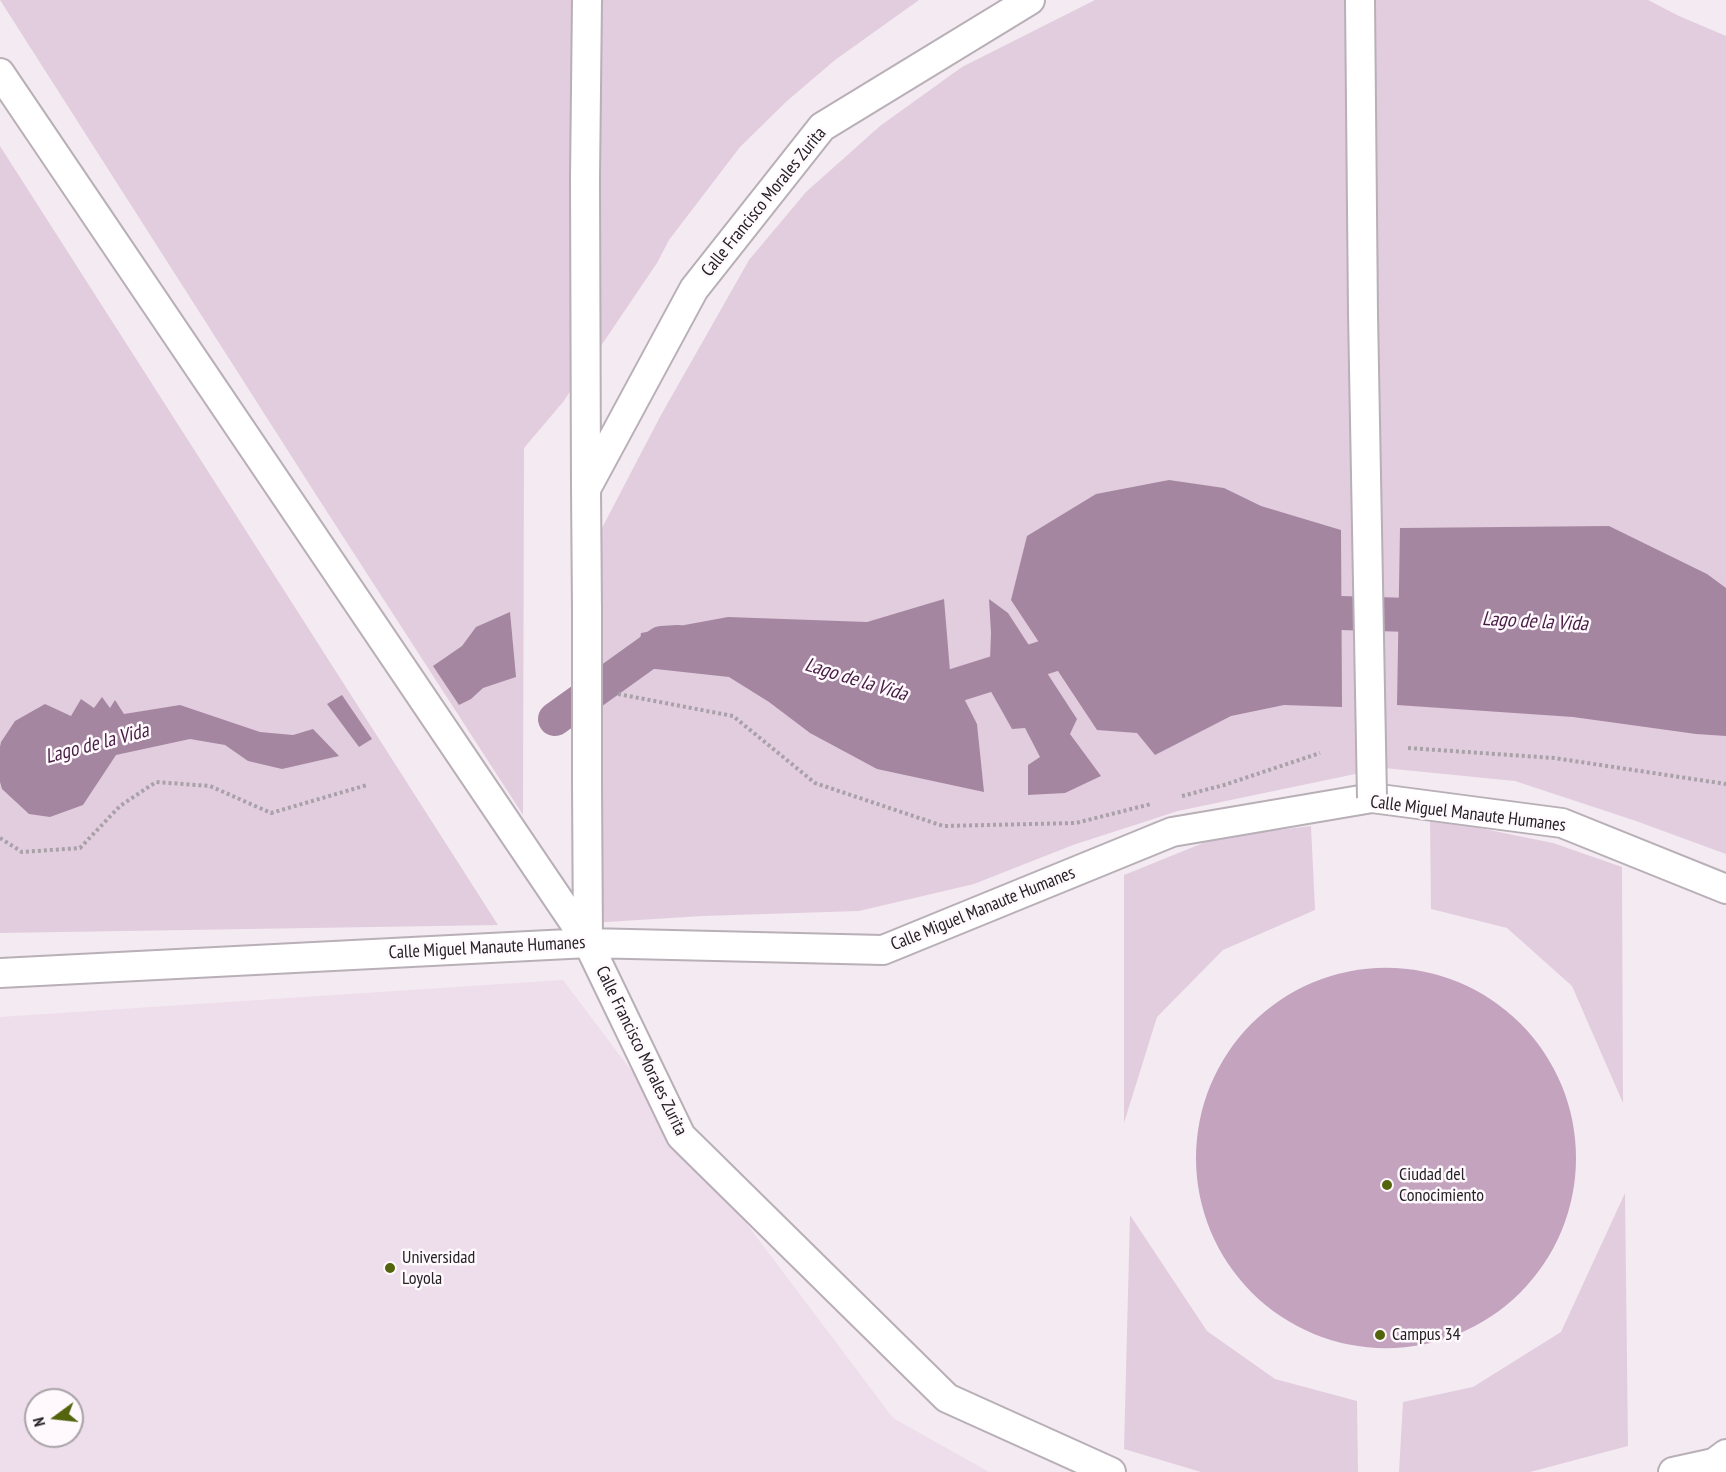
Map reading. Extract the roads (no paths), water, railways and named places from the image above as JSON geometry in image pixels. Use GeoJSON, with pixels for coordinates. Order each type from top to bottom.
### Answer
{"type":"FeatureCollection","features":[{"type":"Feature","properties":{"kind":"street","name":"Calle Francisco Morales Zurita"},"geometry":{"type":"LineString","coordinates":[[587,0],[585,178],[588,943],[681,1136],[947,1398],[1111,1472]]}},
{"type":"Feature","properties":{"kind":"street","name":"Calle Francisco Morales Zurita"},"geometry":{"type":"LineString","coordinates":[[586,489],[694,289],[822,127],[1030,0]]}},
{"type":"Feature","properties":{"kind":"street"},"geometry":{"type":"LineString","coordinates":[[1360,0],[1372,798]]}},
{"type":"Feature","properties":{"kind":"street"},"geometry":{"type":"LineString","coordinates":[[0,73],[588,943]]}},
{"type":"Feature","properties":{"kind":"street","name":"Calle Miguel Manaute Humanes"},"geometry":{"type":"LineString","coordinates":[[0,973],[588,943],[883,950],[1172,832],[1372,798],[1562,823],[1726,889]]}},
{"type":"Feature","properties":{"kind":"street"},"geometry":{"type":"LineString","coordinates":[[1673,1472],[1714,1463],[1726,1454]]}},
{"type":"Feature","properties":{"kind":"water"},"geometry":{"type":"Polygon","coordinates":[[[1169,480],[1224,488],[1261,506],[1341,530],[1342,707],[1284,705],[1231,716],[1155,755],[1137,733],[1097,730],[1011,600],[1027,536],[1096,494],[1169,480]]]}},
{"type":"Feature","properties":{"kind":"water"},"geometry":{"type":"Polygon","coordinates":[[[1609,526],[1707,574],[1726,588],[1726,736],[1573,717],[1397,705],[1400,528],[1609,526]]]}},
{"type":"Feature","properties":{"kind":"water"},"geometry":{"type":"Polygon","coordinates":[[[944,599],[950,671],[977,724],[984,792],[877,769],[810,733],[769,702],[729,677],[637,667],[641,633],[728,617],[867,622],[944,599]]]}},
{"type":"Feature","properties":{"kind":"water"},"geometry":{"type":"Polygon","coordinates":[[[989,599],[1008,613],[1077,719],[1070,734],[1101,776],[1065,793],[1028,795],[1028,765],[1040,757],[1025,728],[1012,729],[989,688],[991,633],[989,599]]]}},
{"type":"Feature","properties":{"kind":"water"},"geometry":{"type":"Polygon","coordinates":[[[510,612],[516,677],[483,688],[471,699],[459,705],[433,666],[462,646],[476,627],[510,612]]]}},
{"type":"Feature","properties":{"kind":"water"},"geometry":{"type":"Polygon","coordinates":[[[342,695],[372,739],[359,747],[327,704],[342,695]]]}},
{"type":"Feature","properties":{"kind":"water"},"geometry":{"type":"Polygon","coordinates":[[[102,697],[110,708],[115,700],[124,714],[180,705],[260,732],[293,735],[313,729],[339,756],[282,769],[248,761],[225,745],[190,739],[116,755],[83,805],[50,817],[29,814],[2,789],[0,782],[1,742],[15,721],[45,704],[71,716],[81,699],[94,708],[102,697]]]}},
{"type":"Feature","properties":{"kind":"waterway","name":"Lago de la Vida"},"geometry":{"type":"LineString","coordinates":[[1340,613],[1446,616]]}},
{"type":"Feature","properties":{"kind":"waterway","name":"Lago de la Vida"},"geometry":{"type":"LineString","coordinates":[[555,719],[661,643],[678,642]]}},
{"type":"Feature","properties":{"kind":"waterway","name":"Lago de la Vida"},"geometry":{"type":"LineString","coordinates":[[912,699],[1093,642]]}},
{"type":"Feature","properties":{"kind":"place","name":"Ciudad del Conocimiento"},"geometry":{"type":"Point","coordinates":[1387,1185]}},
{"type":"Feature","properties":{"kind":"place","name":"Universidad Loyola"},"geometry":{"type":"Point","coordinates":[390,1268]}},
{"type":"Feature","properties":{"kind":"place","name":"Campus 34"},"geometry":{"type":"Point","coordinates":[1380,1335]}}]}
